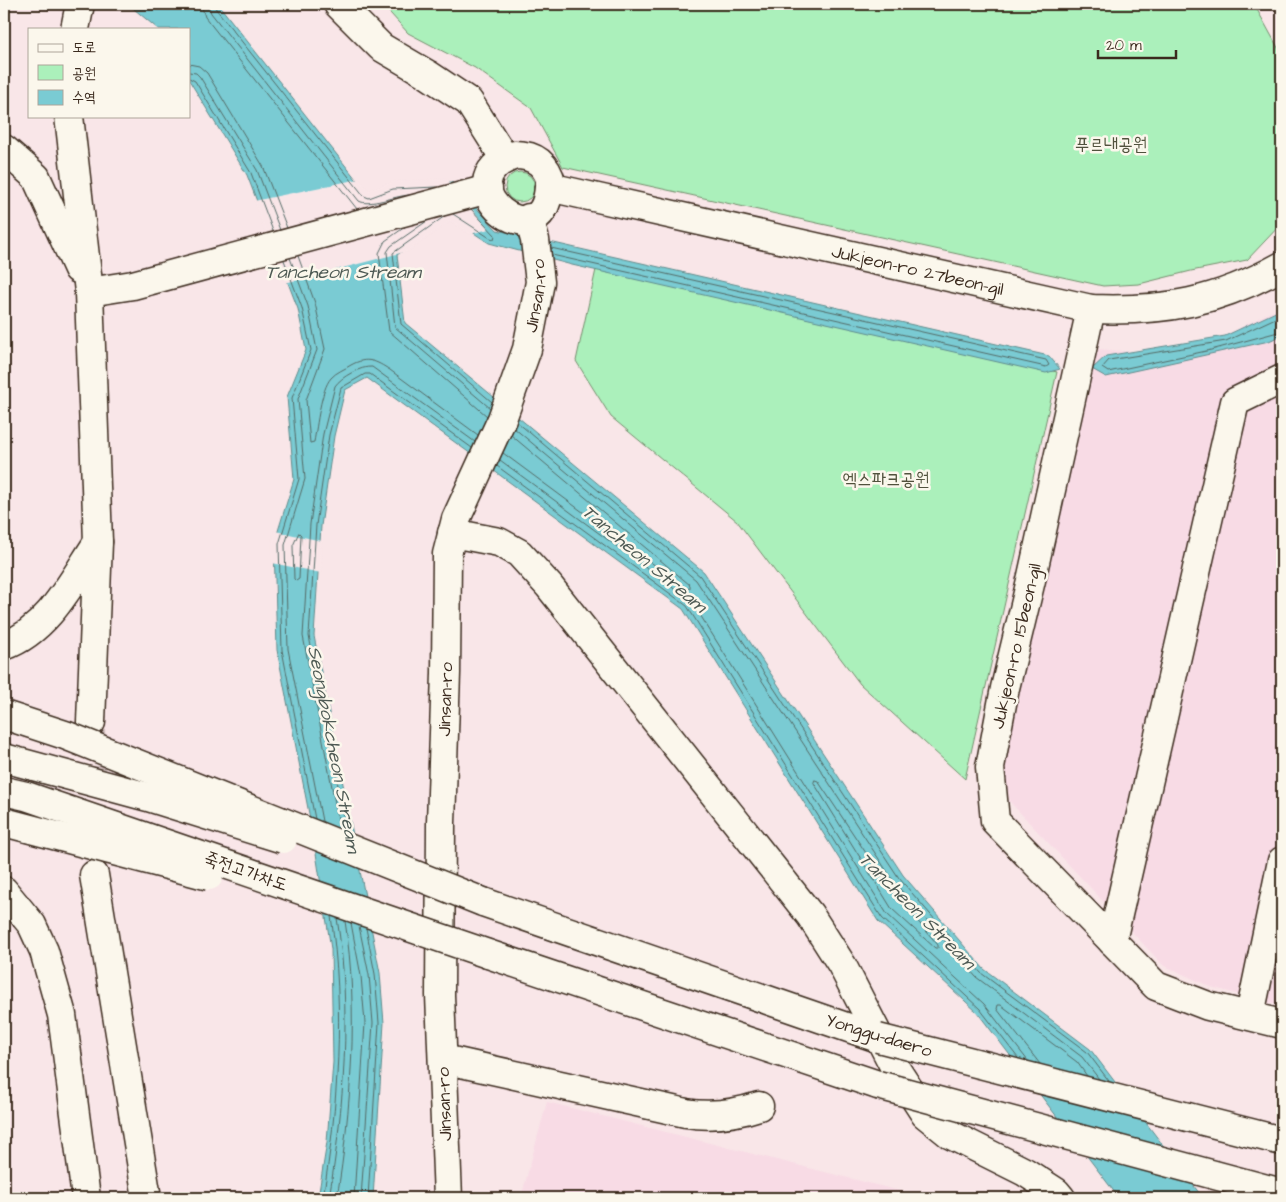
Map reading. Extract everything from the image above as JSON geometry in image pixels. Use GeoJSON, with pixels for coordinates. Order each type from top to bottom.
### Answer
{"type":"FeatureCollection","features":[{"type":"Feature","properties":{"kind":"street"},"geometry":{"type":"LineString","coordinates":[[75,28],[80,4]]}},
{"type":"Feature","properties":{"kind":"street"},"geometry":{"type":"LineString","coordinates":[[338,4],[381,47],[469,102],[505,159]]}},
{"type":"Feature","properties":{"kind":"street"},"geometry":{"type":"LineString","coordinates":[[69,118],[73,168],[89,292],[98,542],[91,722]]}},
{"type":"Feature","properties":{"kind":"street"},"geometry":{"type":"LineString","coordinates":[[4,149],[36,178],[89,292]]}},
{"type":"Feature","properties":{"kind":"street"},"geometry":{"type":"LineString","coordinates":[[515,155],[526,155],[536,159],[544,166],[550,174],[552,185],[549,188],[548,204],[532,229],[503,215],[495,208],[488,189],[492,171],[505,159],[515,155]]}},
{"type":"Feature","properties":{"kind":"street","name":"Jukjeon-ro 27beon-gil"},"geometry":{"type":"LineString","coordinates":[[549,188],[1091,309],[1133,311],[1175,307],[1248,285],[1282,266]]}},
{"type":"Feature","properties":{"kind":"street"},"geometry":{"type":"LineString","coordinates":[[89,292],[133,285],[488,189]]}},
{"type":"Feature","properties":{"kind":"street","name":"Jinsan-ro"},"geometry":{"type":"LineString","coordinates":[[448,1198],[443,1059],[441,823],[450,544],[470,485],[502,419],[527,349],[540,282],[532,229]]}},
{"type":"Feature","properties":{"kind":"street","name":"Jukjeon-ro 15beon-gil"},"geometry":{"type":"LineString","coordinates":[[1091,309],[1005,688],[990,767],[996,820],[1156,986],[1208,1006],[1282,1024]]}},
{"type":"Feature","properties":{"kind":"street"},"geometry":{"type":"LineString","coordinates":[[1112,941],[1235,402],[1282,379]]}},
{"type":"Feature","properties":{"kind":"street"},"geometry":{"type":"LineString","coordinates":[[4,646],[37,626],[57,603],[98,542]]}},
{"type":"Feature","properties":{"kind":"street"},"geometry":{"type":"LineString","coordinates":[[450,544],[499,542],[518,553],[549,586],[810,915],[842,965],[895,1068],[925,1114],[951,1135],[1025,1172],[1056,1192],[1061,1198]]}},
{"type":"Feature","properties":{"kind":"street"},"geometry":{"type":"LineString","coordinates":[[4,715],[65,734],[483,902]]}},
{"type":"Feature","properties":{"kind":"street"},"geometry":{"type":"LineString","coordinates":[[4,758],[148,797],[483,902]]}},
{"type":"Feature","properties":{"kind":"street","name":"죽전고가차도"},"geometry":{"type":"LineString","coordinates":[[4,791],[26,796],[488,954]]}},
{"type":"Feature","properties":{"kind":"street"},"geometry":{"type":"LineString","coordinates":[[4,822],[488,954],[878,1085],[1282,1194]]}},
{"type":"Feature","properties":{"kind":"street"},"geometry":{"type":"LineString","coordinates":[[1250,1015],[1282,861]]}},
{"type":"Feature","properties":{"kind":"street"},"geometry":{"type":"LineString","coordinates":[[94,875],[147,1198]]}},
{"type":"Feature","properties":{"kind":"street"},"geometry":{"type":"LineString","coordinates":[[4,891],[32,925],[44,951],[62,1015],[86,1198]]}},
{"type":"Feature","properties":{"kind":"street","name":"Yonggu-daero"},"geometry":{"type":"LineString","coordinates":[[483,902],[878,1038],[1282,1141]]}},
{"type":"Feature","properties":{"kind":"street"},"geometry":{"type":"LineString","coordinates":[[443,1059],[706,1116],[741,1112],[759,1106]]}},
{"type":"Feature","properties":{"kind":"shaded area"},"geometry":{"type":"Polygon","coordinates":[[[1282,306],[1282,1006],[1211,987],[1163,965],[1010,802],[1001,758],[1015,680],[1098,349],[1158,354],[1220,338],[1282,306]]]}},
{"type":"Feature","properties":{"kind":"shaded area"},"geometry":{"type":"Polygon","coordinates":[[[547,1102],[928,1198],[521,1198],[547,1102]]]}},
{"type":"Feature","properties":{"kind":"green space","name":"푸르내공원"},"geometry":{"type":"Polygon","coordinates":[[[382,4],[1254,4],[1282,55],[1282,223],[1247,260],[1139,284],[1103,286],[563,167],[531,108],[475,68],[408,33],[382,4]]]}},
{"type":"Feature","properties":{"kind":"green space"},"geometry":{"type":"Polygon","coordinates":[[[520,172],[531,176],[535,187],[531,198],[520,202],[509,198],[505,187],[509,176],[520,172]]]}},
{"type":"Feature","properties":{"kind":"green space","name":"엑스파크공원"},"geometry":{"type":"Polygon","coordinates":[[[597,265],[1057,372],[965,779],[860,684],[737,521],[611,417],[576,361],[597,265]]]}},
{"type":"Feature","properties":{"kind":"water","name":"Tancheon Stream"},"geometry":{"type":"Polygon","coordinates":[[[128,4],[218,4],[367,193],[392,184],[452,182],[497,230],[1049,356],[1060,369],[1046,373],[572,265],[489,243],[451,218],[397,255],[405,323],[704,572],[903,875],[984,969],[1090,1049],[1203,1198],[1119,1198],[977,1012],[878,921],[683,609],[367,378],[345,390],[334,436],[321,526],[314,636],[380,973],[384,1023],[373,1198],[318,1198],[327,1142],[333,1062],[331,949],[313,834],[277,650],[274,544],[294,479],[287,397],[306,350],[298,309],[247,175],[190,82],[190,28],[157,28],[128,4]]]}},
{"type":"Feature","properties":{"kind":"water"},"geometry":{"type":"Polygon","coordinates":[[[1282,309],[1282,335],[1269,341],[1106,377],[1092,369],[1106,356],[1225,336],[1282,309]]]}},
{"type":"Feature","properties":{"kind":"pier"},"geometry":{"type":"Polygon","coordinates":[[[359,179],[368,190],[392,182],[447,179],[489,229],[470,234],[451,221],[408,251],[285,283],[254,201],[359,179]]]}},
{"type":"Feature","properties":{"kind":"pier"},"geometry":{"type":"Polygon","coordinates":[[[275,531],[322,541],[321,573],[272,563],[272,543],[275,531]]]}},
{"type":"Feature","properties":{"kind":"tunnel"},"geometry":{"type":"LineString","coordinates":[[91,724],[93,841]]}},
{"type":"Feature","properties":{"kind":"water label","name":"Seongbokcheon Stream"},"geometry":{"type":"Point","coordinates":[335,749]}}]}
